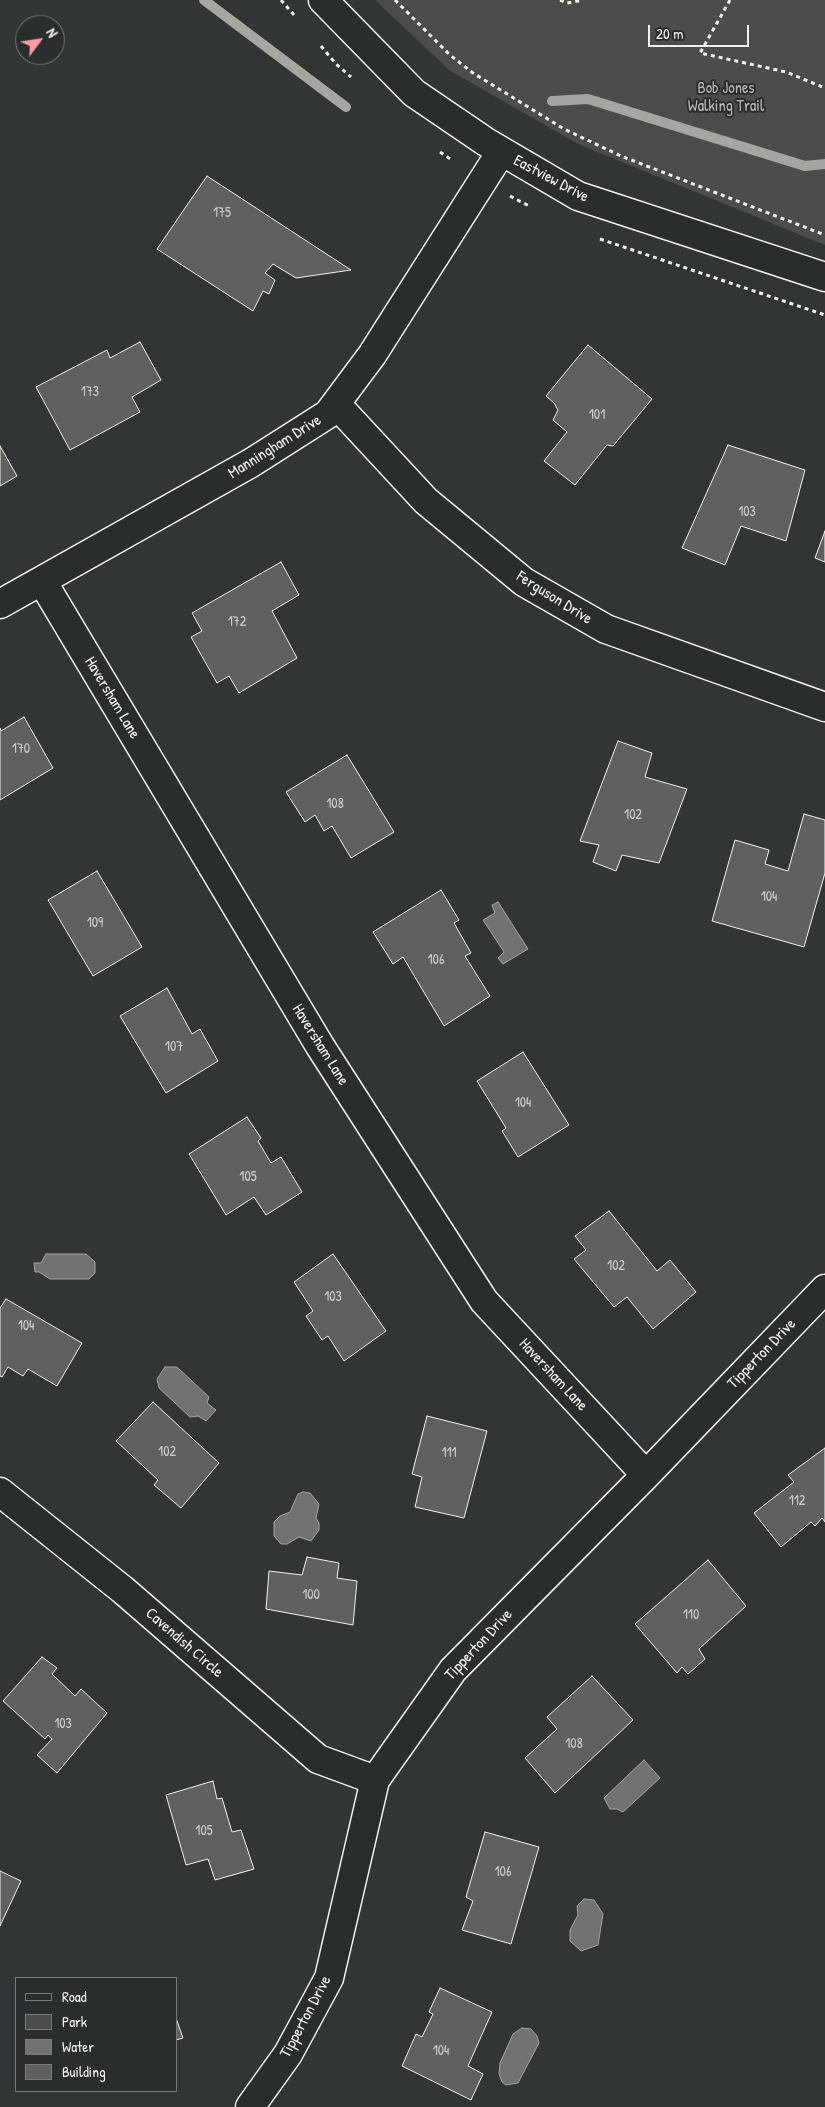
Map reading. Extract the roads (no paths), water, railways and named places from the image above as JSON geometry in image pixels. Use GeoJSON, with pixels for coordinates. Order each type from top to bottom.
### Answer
{"type":"FeatureCollection","features":[{"type":"Feature","properties":{"kind":"street","name":"Eastview Drive"},"geometry":{"type":"LineString","coordinates":[[323,0],[414,93],[501,152],[578,196],[825,277]]}},
{"type":"Feature","properties":{"kind":"street","name":"Manningham Drive"},"geometry":{"type":"LineString","coordinates":[[0,604],[251,463],[328,414],[372,355],[501,152]]}},
{"type":"Feature","properties":{"kind":"street","name":"Ferguson Drive"},"geometry":{"type":"LineString","coordinates":[[336,404],[426,501],[524,582],[606,630],[825,707]]}},
{"type":"Feature","properties":{"kind":"street","name":"Haversham Lane"},"geometry":{"type":"LineString","coordinates":[[42,581],[320,1046],[484,1301],[646,1475]]}},
{"type":"Feature","properties":{"kind":"street","name":"Tipperton Drive"},"geometry":{"type":"LineString","coordinates":[[250,2107],[288,2054],[329,1978],[375,1780],[452,1670],[646,1475],[825,1289]]}},
{"type":"Feature","properties":{"kind":"street","name":"Cavendish Circle"},"geometry":{"type":"LineString","coordinates":[[0,1492],[123,1590],[318,1759],[375,1780]]}},
{"type":"Feature","properties":{"kind":"water"},"geometry":{"type":"Polygon","coordinates":[[[498,902],[528,949],[503,964],[498,958],[504,952],[483,920],[495,913],[492,905],[498,902]]]}},
{"type":"Feature","properties":{"kind":"water"},"geometry":{"type":"Polygon","coordinates":[[[46,1254],[86,1254],[95,1262],[95,1273],[89,1279],[50,1279],[39,1272],[35,1272],[34,1263],[41,1263],[46,1254]]]}},
{"type":"Feature","properties":{"kind":"water"},"geometry":{"type":"Polygon","coordinates":[[[165,1367],[177,1367],[209,1397],[207,1403],[216,1410],[206,1421],[198,1416],[190,1417],[159,1388],[157,1379],[165,1367]]]}},
{"type":"Feature","properties":{"kind":"water"},"geometry":{"type":"Polygon","coordinates":[[[303,1492],[310,1493],[319,1504],[316,1518],[319,1523],[319,1530],[311,1541],[299,1537],[287,1544],[281,1544],[274,1536],[274,1522],[280,1516],[290,1512],[298,1494],[303,1492]]]}},
{"type":"Feature","properties":{"kind":"water"},"geometry":{"type":"Polygon","coordinates":[[[644,1760],[660,1778],[623,1812],[617,1809],[610,1809],[604,1798],[644,1760]]]}},
{"type":"Feature","properties":{"kind":"water"},"geometry":{"type":"Polygon","coordinates":[[[584,1899],[594,1900],[603,1914],[598,1945],[581,1951],[570,1941],[570,1930],[578,1915],[577,1906],[584,1899]]]}},
{"type":"Feature","properties":{"kind":"water"},"geometry":{"type":"Polygon","coordinates":[[[522,2028],[531,2029],[537,2036],[539,2043],[518,2083],[506,2085],[502,2082],[499,2074],[500,2063],[513,2034],[522,2028]]]}},
{"type":"Feature","properties":{"kind":"waterway"},"geometry":{"type":"LineString","coordinates":[[204,0],[346,107]]}},
{"type":"Feature","properties":{"kind":"waterway"},"geometry":{"type":"LineString","coordinates":[[552,101],[588,99],[805,166],[825,164]]}},
{"type":"Feature","properties":{"kind":"park label","name":"Bob Jones Walking Trail"},"geometry":{"type":"Point","coordinates":[726,98]}}]}
